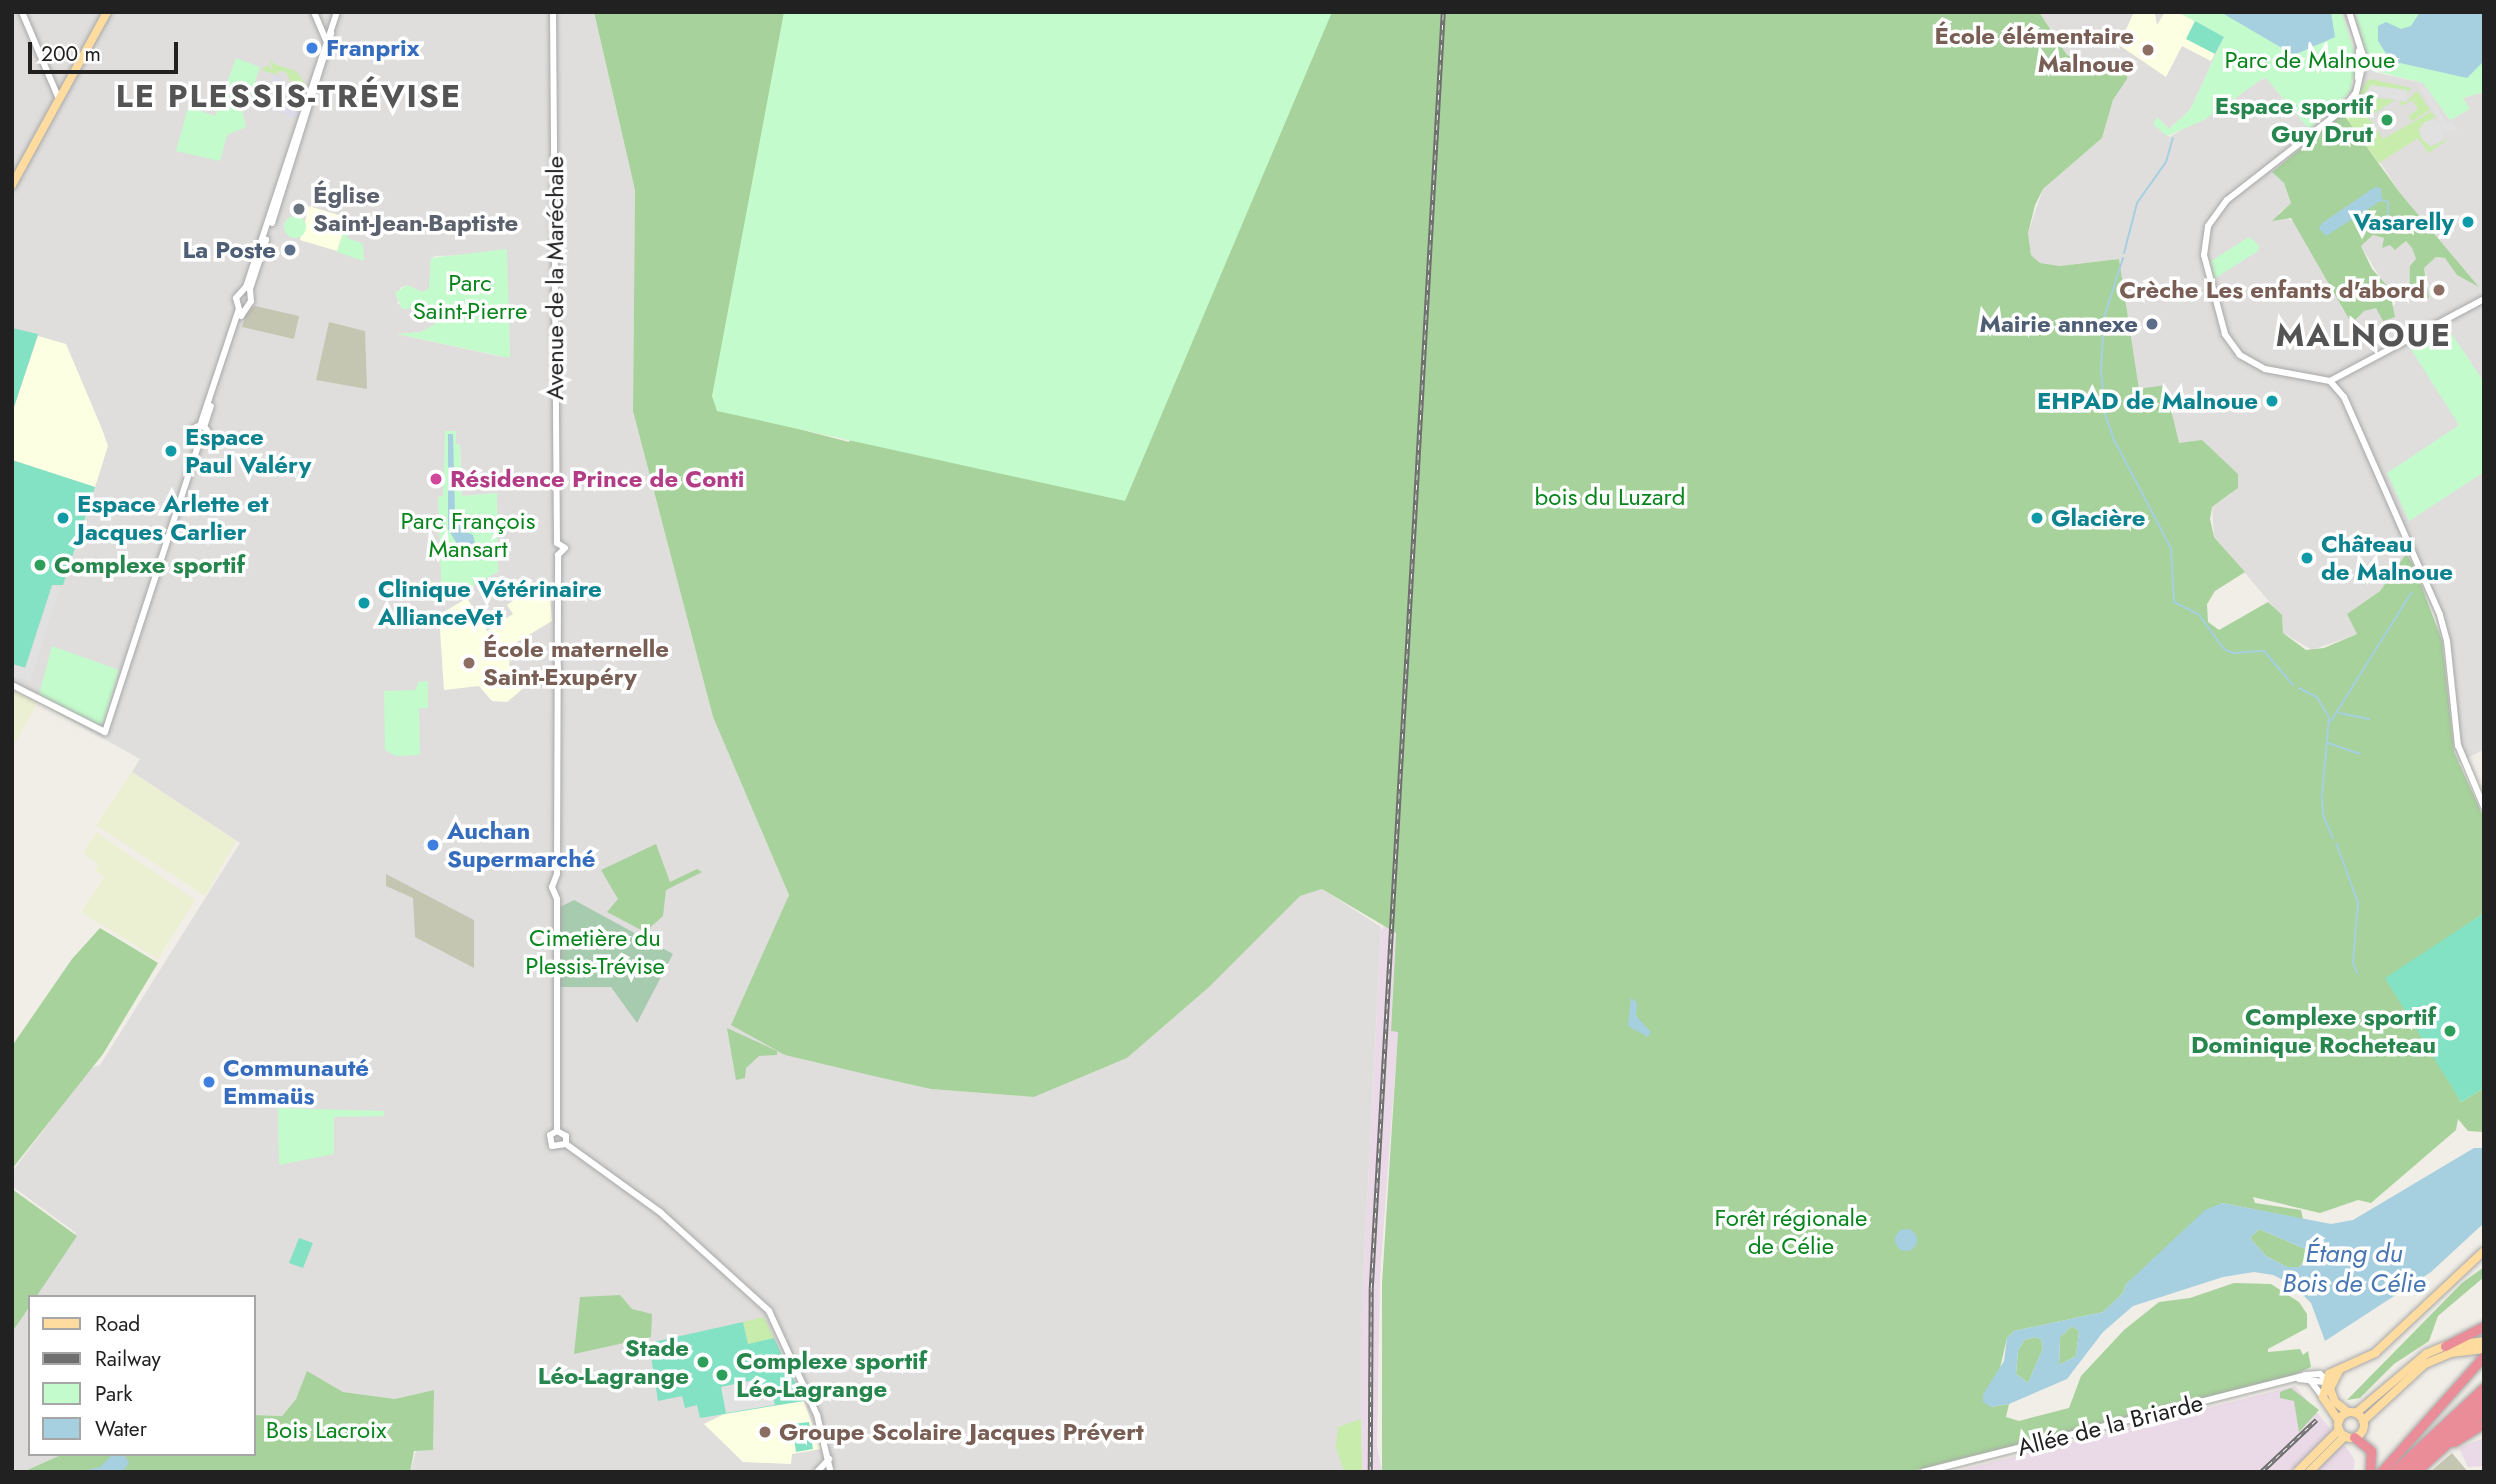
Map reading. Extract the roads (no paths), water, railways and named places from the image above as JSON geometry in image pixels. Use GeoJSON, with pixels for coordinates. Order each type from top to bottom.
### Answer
{"type":"FeatureCollection","features":[{"type":"Feature","properties":{"kind":"highway"},"geometry":{"type":"LineString","coordinates":[[2445,1346],[2484,1326]]}},
{"type":"Feature","properties":{"kind":"highway"},"geometry":{"type":"LineString","coordinates":[[2381,1472],[2482,1357]]}},
{"type":"Feature","properties":{"kind":"highway"},"geometry":{"type":"LineString","coordinates":[[2393,1472],[2484,1387]]}},
{"type":"Feature","properties":{"kind":"highway"},"geometry":{"type":"LineString","coordinates":[[2404,1472],[2484,1398]]}},
{"type":"Feature","properties":{"kind":"highway"},"geometry":{"type":"LineString","coordinates":[[2416,1472],[2484,1410]]}},
{"type":"Feature","properties":{"kind":"highway"},"geometry":{"type":"LineString","coordinates":[[2440,1448],[2484,1423]]}},
{"type":"Feature","properties":{"kind":"highway"},"geometry":{"type":"LineString","coordinates":[[2345,1431],[2371,1451],[2370,1472]]}},
{"type":"Feature","properties":{"kind":"main road"},"geometry":{"type":"LineString","coordinates":[[12,185],[107,12]]}},
{"type":"Feature","properties":{"kind":"main road"},"geometry":{"type":"LineString","coordinates":[[2345,1431],[2323,1396],[2327,1381],[2344,1367],[2375,1353],[2484,1251]]}},
{"type":"Feature","properties":{"kind":"main road"},"geometry":{"type":"LineString","coordinates":[[2309,1472],[2345,1431],[2352,1413],[2404,1369],[2445,1346],[2484,1341]]}},
{"type":"Feature","properties":{"kind":"main road"},"geometry":{"type":"LineString","coordinates":[[2297,1472],[2345,1431],[2363,1430],[2363,1421],[2425,1364],[2451,1353],[2484,1349]]}},
{"type":"Feature","properties":{"kind":"main road"},"geometry":{"type":"LineString","coordinates":[[2327,1381],[2335,1402],[2363,1421]]}},
{"type":"Feature","properties":{"kind":"street"},"geometry":{"type":"LineString","coordinates":[[22,12],[58,97]]}},
{"type":"Feature","properties":{"kind":"street"},"geometry":{"type":"LineString","coordinates":[[246,293],[337,12]]}},
{"type":"Feature","properties":{"kind":"street","name":"Avenue de la Maréchale"},"geometry":{"type":"LineString","coordinates":[[553,12],[557,543],[565,548],[558,555],[556,882],[552,887],[557,892],[557,1130]]}},
{"type":"Feature","properties":{"kind":"street"},"geometry":{"type":"LineString","coordinates":[[2349,12],[2363,50],[2356,93],[2334,116],[2227,200],[2208,226],[2204,255],[2225,334],[2241,357],[2265,369],[2330,381],[2484,299]]}},
{"type":"Feature","properties":{"kind":"street"},"geometry":{"type":"LineString","coordinates":[[316,15],[331,31]]}},
{"type":"Feature","properties":{"kind":"street"},"geometry":{"type":"LineString","coordinates":[[316,15],[326,40]]}},
{"type":"Feature","properties":{"kind":"street"},"geometry":{"type":"LineString","coordinates":[[242,305],[251,301],[246,293],[331,31]]}},
{"type":"Feature","properties":{"kind":"street"},"geometry":{"type":"LineString","coordinates":[[199,442],[192,433],[202,426],[242,305],[237,296],[246,293]]}},
{"type":"Feature","properties":{"kind":"street"},"geometry":{"type":"LineString","coordinates":[[2330,381],[2347,405],[2440,615],[2458,745],[2484,807]]}},
{"type":"Feature","properties":{"kind":"street"},"geometry":{"type":"LineString","coordinates":[[12,685],[105,732],[199,442],[208,436],[202,426]]}},
{"type":"Feature","properties":{"kind":"street"},"geometry":{"type":"LineString","coordinates":[[566,1144],[566,1136],[557,1130],[550,1135],[552,1146],[566,1144],[660,1212],[773,1318],[814,1406],[829,1459],[825,1470]]}},
{"type":"Feature","properties":{"kind":"street","name":"Allée de la Briarde"},"geometry":{"type":"LineString","coordinates":[[1923,1472],[2315,1374],[2327,1381]]}},
{"type":"Feature","properties":{"kind":"street","name":"Allée de la Briarde"},"geometry":{"type":"LineString","coordinates":[[2297,1379],[2327,1381]]}},
{"type":"Feature","properties":{"kind":"street"},"geometry":{"type":"LineString","coordinates":[[2310,1380],[2323,1396]]}},
{"type":"Feature","properties":{"kind":"water"},"geometry":{"type":"Polygon","coordinates":[[[2331,12],[2335,37],[2294,55],[2222,13],[2331,12]]]}},
{"type":"Feature","properties":{"kind":"water"},"geometry":{"type":"Polygon","coordinates":[[[2420,12],[2484,12],[2483,62],[2467,78],[2391,61],[2378,41],[2378,26],[2386,22],[2401,29],[2411,26],[2420,12]]]}},
{"type":"Feature","properties":{"kind":"water"},"geometry":{"type":"Polygon","coordinates":[[[2375,187],[2381,188],[2382,200],[2326,236],[2319,228],[2322,223],[2375,187]]]}},
{"type":"Feature","properties":{"kind":"water"},"geometry":{"type":"Polygon","coordinates":[[[448,434],[453,434],[455,514],[461,529],[473,535],[475,543],[466,551],[460,549],[448,529],[448,434]]]}},
{"type":"Feature","properties":{"kind":"water"},"geometry":{"type":"Polygon","coordinates":[[[1631,997],[1637,1003],[1636,1016],[1651,1032],[1648,1037],[1628,1026],[1631,997]]]}},
{"type":"Feature","properties":{"kind":"water","name":"Étang du Bois de Célie"},"geometry":{"type":"Polygon","coordinates":[[[2474,1148],[2484,1148],[2484,1223],[2431,1272],[2325,1341],[2311,1303],[2293,1285],[2273,1275],[2254,1272],[2223,1277],[2133,1306],[2103,1332],[2067,1379],[2009,1404],[1991,1407],[1983,1402],[1983,1394],[2004,1361],[2007,1338],[2014,1331],[2103,1312],[2123,1293],[2126,1284],[2205,1210],[2222,1203],[2331,1224],[2353,1220],[2474,1148]],[[2259,1229],[2250,1238],[2266,1256],[2287,1267],[2299,1267],[2306,1259],[2305,1249],[2259,1229]],[[2072,1326],[2060,1337],[2059,1365],[2076,1356],[2079,1331],[2072,1326]],[[2035,1337],[2024,1340],[2018,1351],[2016,1374],[2028,1383],[2043,1348],[2041,1339],[2035,1337]]]}},
{"type":"Feature","properties":{"kind":"water"},"geometry":{"type":"Polygon","coordinates":[[[1906,1229],[1914,1232],[1917,1240],[1914,1248],[1906,1251],[1898,1248],[1895,1240],[1898,1232],[1906,1229]]]}},
{"type":"Feature","properties":{"kind":"water"},"geometry":{"type":"Polygon","coordinates":[[[111,1456],[125,1456],[129,1463],[122,1472],[78,1472],[100,1467],[111,1456]]]}},
{"type":"Feature","properties":{"kind":"waterway"},"geometry":{"type":"LineString","coordinates":[[2124,253],[2137,203],[2166,162],[2173,138]]}},
{"type":"Feature","properties":{"kind":"waterway"},"geometry":{"type":"LineString","coordinates":[[2365,214],[2376,221],[2388,217],[2388,202],[2382,200]]}},
{"type":"Feature","properties":{"kind":"waterway"},"geometry":{"type":"LineString","coordinates":[[2123,258],[2104,318],[2101,368],[2105,414],[2114,440],[2171,548],[2174,602],[2199,615],[2224,649],[2233,653],[2264,651],[2293,685]]}},
{"type":"Feature","properties":{"kind":"waterway"},"geometry":{"type":"LineString","coordinates":[[2331,721],[2411,593]]}},
{"type":"Feature","properties":{"kind":"waterway"},"geometry":{"type":"LineString","coordinates":[[2299,688],[2317,697],[2329,718],[2322,795],[2323,815],[2333,838]]}},
{"type":"Feature","properties":{"kind":"waterway"},"geometry":{"type":"LineString","coordinates":[[2339,713],[2369,719]]}},
{"type":"Feature","properties":{"kind":"waterway"},"geometry":{"type":"LineString","coordinates":[[2328,743],[2360,754]]}},
{"type":"Feature","properties":{"kind":"waterway"},"geometry":{"type":"LineString","coordinates":[[2336,843],[2358,902],[2353,963],[2357,973]]}},
{"type":"Feature","properties":{"kind":"railway"},"geometry":{"type":"LineString","coordinates":[[1370,1472],[1371,1288],[1443,12]]}},
{"type":"Feature","properties":{"kind":"railway"},"geometry":{"type":"LineString","coordinates":[[2261,1472],[2316,1420]]}},
{"type":"Feature","properties":{"kind":"place","name":"Franprix"},"geometry":{"type":"Point","coordinates":[312,48]}},
{"type":"Feature","properties":{"kind":"place","name":"École élémentaire Malnoue"},"geometry":{"type":"Point","coordinates":[2148,50]}},
{"type":"Feature","properties":{"kind":"place","name":"Espace sportif Guy Drut"},"geometry":{"type":"Point","coordinates":[2387,120]}},
{"type":"Feature","properties":{"kind":"place","name":"Église Saint-Jean-Baptiste"},"geometry":{"type":"Point","coordinates":[299,209]}},
{"type":"Feature","properties":{"kind":"place","name":"Vasarelly"},"geometry":{"type":"Point","coordinates":[2468,222]}},
{"type":"Feature","properties":{"kind":"place","name":"La Poste"},"geometry":{"type":"Point","coordinates":[290,250]}},
{"type":"Feature","properties":{"kind":"place","name":"Crèche Les enfants d'abord"},"geometry":{"type":"Point","coordinates":[2439,290]}},
{"type":"Feature","properties":{"kind":"place","name":"Mairie annexe"},"geometry":{"type":"Point","coordinates":[2152,324]}},
{"type":"Feature","properties":{"kind":"place","name":"EHPAD de Malnoue"},"geometry":{"type":"Point","coordinates":[2272,401]}},
{"type":"Feature","properties":{"kind":"place","name":"Espace Paul Valéry"},"geometry":{"type":"Point","coordinates":[171,451]}},
{"type":"Feature","properties":{"kind":"place","name":"Résidence Prince de Conti"},"geometry":{"type":"Point","coordinates":[436,479]}},
{"type":"Feature","properties":{"kind":"place","name":"Espace Arlette et Jacques Carlier"},"geometry":{"type":"Point","coordinates":[63,518]}},
{"type":"Feature","properties":{"kind":"place","name":"Glacière"},"geometry":{"type":"Point","coordinates":[2037,518]}},
{"type":"Feature","properties":{"kind":"place","name":"Château de Malnoue"},"geometry":{"type":"Point","coordinates":[2307,558]}},
{"type":"Feature","properties":{"kind":"place","name":"Complexe sportif"},"geometry":{"type":"Point","coordinates":[40,565]}},
{"type":"Feature","properties":{"kind":"place","name":"Clinique Vétérinaire AllianceVet"},"geometry":{"type":"Point","coordinates":[364,603]}},
{"type":"Feature","properties":{"kind":"place","name":"École maternelle Saint-Exupéry"},"geometry":{"type":"Point","coordinates":[469,663]}},
{"type":"Feature","properties":{"kind":"place","name":"Auchan Supermarché"},"geometry":{"type":"Point","coordinates":[433,845]}},
{"type":"Feature","properties":{"kind":"place","name":"Complexe sportif Dominique Rocheteau"},"geometry":{"type":"Point","coordinates":[2450,1031]}},
{"type":"Feature","properties":{"kind":"place","name":"Communauté Emmaüs"},"geometry":{"type":"Point","coordinates":[209,1082]}},
{"type":"Feature","properties":{"kind":"place","name":"Stade Léo-Lagrange"},"geometry":{"type":"Point","coordinates":[703,1362]}},
{"type":"Feature","properties":{"kind":"place","name":"Complexe sportif Léo-Lagrange"},"geometry":{"type":"Point","coordinates":[722,1375]}},
{"type":"Feature","properties":{"kind":"place","name":"Groupe Scolaire Jacques Prévert"},"geometry":{"type":"Point","coordinates":[765,1432]}},
{"type":"Feature","properties":{"kind":"district","name":"LE PLESSIS-TRÉVISE"},"geometry":{"type":"Point","coordinates":[289,96]}},
{"type":"Feature","properties":{"kind":"district","name":"MALNOUE"},"geometry":{"type":"Point","coordinates":[2364,335]}},
{"type":"Feature","properties":{"kind":"park label","name":"Parc de Malnoue"},"geometry":{"type":"Point","coordinates":[2310,60]}},
{"type":"Feature","properties":{"kind":"park label","name":"Parc Saint-Pierre"},"geometry":{"type":"Point","coordinates":[470,297]}},
{"type":"Feature","properties":{"kind":"park label","name":"bois du Luzard"},"geometry":{"type":"Point","coordinates":[1610,497]}},
{"type":"Feature","properties":{"kind":"park label","name":"Parc François Mansart"},"geometry":{"type":"Point","coordinates":[468,535]}},
{"type":"Feature","properties":{"kind":"park label","name":"Cimetière du Plessis-Trévise"},"geometry":{"type":"Point","coordinates":[595,952]}},
{"type":"Feature","properties":{"kind":"park label","name":"Forêt régionale de Célie"},"geometry":{"type":"Point","coordinates":[1791,1232]}},
{"type":"Feature","properties":{"kind":"park label","name":"Bois Lacroix"},"geometry":{"type":"Point","coordinates":[326,1430]}}]}
